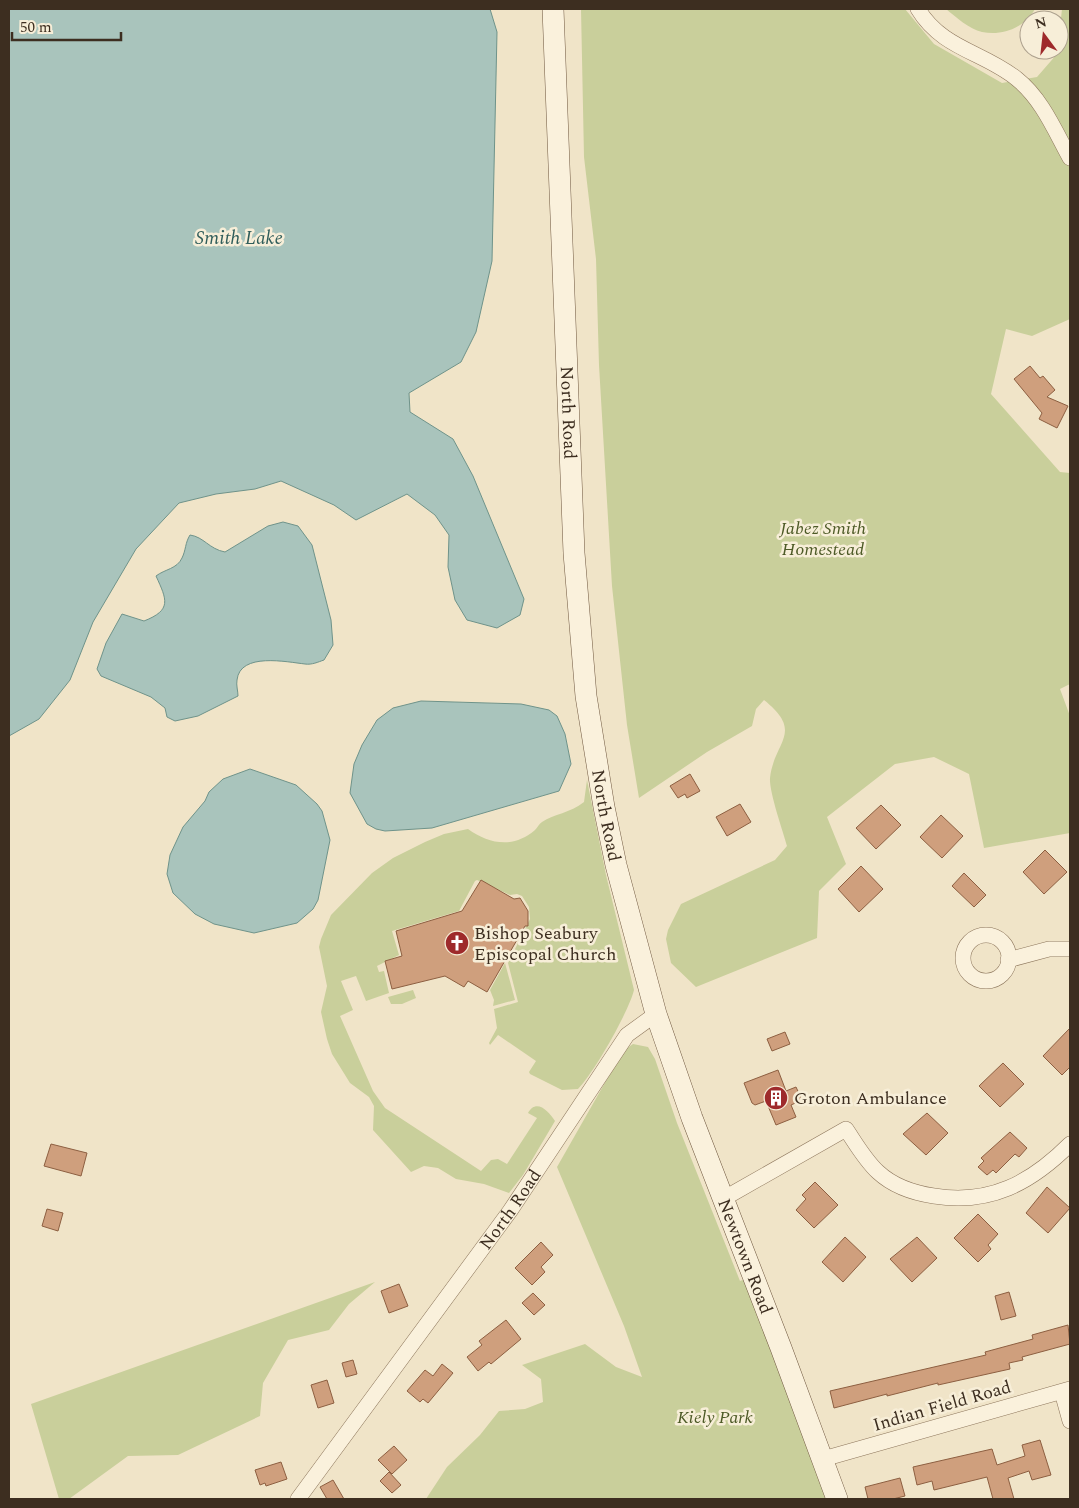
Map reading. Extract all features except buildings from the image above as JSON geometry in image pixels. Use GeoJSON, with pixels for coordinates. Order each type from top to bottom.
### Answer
{"type":"FeatureCollection","features":[{"type":"Feature","properties":{"kind":"main road","name":"North Road"},"geometry":{"type":"LineString","coordinates":[[554,9],[570,486],[578,619],[588,704],[606,816],[616,865],[656,1014]]}},
{"type":"Feature","properties":{"kind":"main road","name":"Newtown Road"},"geometry":{"type":"LineString","coordinates":[[656,1014],[723,1199],[837,1499]]}},
{"type":"Feature","properties":{"kind":"street"},"geometry":{"type":"LineString","coordinates":[[918,9],[939,35],[1017,79],[1038,100],[1070,158]]}},
{"type":"Feature","properties":{"kind":"street"},"geometry":{"type":"LineString","coordinates":[[1008,960],[1049,949],[1070,949]]}},
{"type":"Feature","properties":{"kind":"street","name":"North Road"},"geometry":{"type":"LineString","coordinates":[[298,1499],[510,1211],[627,1035],[656,1014]]}},
{"type":"Feature","properties":{"kind":"street"},"geometry":{"type":"LineString","coordinates":[[723,1199],[846,1129],[860,1150],[879,1172],[897,1185],[912,1192],[949,1198],[983,1196],[1021,1183],[1039,1172],[1070,1144]]}},
{"type":"Feature","properties":{"kind":"street"},"geometry":{"type":"LineString","coordinates":[[1066,1390],[1070,1421]]}},
{"type":"Feature","properties":{"kind":"street","name":"Indian Field Road"},"geometry":{"type":"LineString","coordinates":[[823,1459],[1066,1390]]}},
{"type":"Feature","properties":{"kind":"green space","name":"Jabez Smith Homestead"},"geometry":{"type":"Polygon","coordinates":[[[581,9],[905,9],[934,44],[1002,83],[1037,77],[1052,60],[1069,60],[1069,10],[1062,10],[1070,9],[1070,319],[1032,336],[1006,329],[991,394],[1060,472],[1070,473],[1070,684],[1060,689],[1070,716],[1070,833],[984,848],[969,774],[934,757],[895,764],[827,817],[846,864],[819,891],[817,938],[696,987],[671,963],[666,939],[668,930],[681,904],[775,860],[787,846],[770,784],[773,765],[784,738],[785,729],[783,721],[776,711],[764,700],[756,709],[752,726],[707,752],[639,798],[627,725],[612,586],[599,365],[596,259],[584,157],[581,9]]]}},
{"type":"Feature","properties":{"kind":"green space"},"geometry":{"type":"Polygon","coordinates":[[[946,9],[1035,9],[1019,10],[1019,26],[998,33],[982,32],[963,22],[946,9]]]}},
{"type":"Feature","properties":{"kind":"green space"},"geometry":{"type":"Polygon","coordinates":[[[587,780],[606,875],[634,990],[631,1000],[610,1041],[593,1070],[578,1089],[562,1090],[530,1074],[529,1072],[536,1061],[498,1035],[490,1045],[489,1043],[497,1028],[494,1009],[518,1002],[508,963],[530,919],[529,907],[522,896],[517,894],[510,895],[477,880],[459,911],[392,931],[399,955],[377,966],[379,972],[384,971],[389,993],[366,1001],[356,976],[341,981],[353,1010],[340,1016],[373,1091],[385,1108],[481,1171],[491,1160],[498,1159],[507,1164],[537,1118],[528,1113],[531,1109],[538,1106],[546,1110],[555,1121],[523,1175],[509,1193],[484,1184],[456,1179],[438,1168],[424,1166],[411,1172],[373,1130],[374,1106],[369,1097],[350,1083],[332,1054],[327,1039],[321,1012],[327,986],[319,947],[331,915],[372,873],[393,858],[444,834],[468,829],[484,838],[501,842],[510,842],[527,836],[547,819],[573,809],[584,802],[587,780]]]}},
{"type":"Feature","properties":{"kind":"green space"},"geometry":{"type":"Polygon","coordinates":[[[505,963],[515,1000],[493,1006],[494,1000],[490,990],[505,963]]]}},
{"type":"Feature","properties":{"kind":"green space"},"geometry":{"type":"Polygon","coordinates":[[[413,990],[416,998],[402,1004],[391,1004],[388,997],[413,990]]]}},
{"type":"Feature","properties":{"kind":"green space","name":"Kiely Park"},"geometry":{"type":"Polygon","coordinates":[[[633,1044],[648,1047],[655,1059],[677,1123],[740,1281],[748,1278],[839,1499],[426,1499],[447,1467],[480,1435],[499,1411],[525,1409],[543,1402],[541,1379],[522,1365],[585,1344],[616,1367],[642,1377],[624,1326],[557,1167],[623,1051],[633,1044]]]}},
{"type":"Feature","properties":{"kind":"green space"},"geometry":{"type":"Polygon","coordinates":[[[375,1282],[349,1304],[329,1330],[288,1340],[263,1383],[260,1416],[178,1455],[128,1456],[69,1499],[59,1499],[31,1404],[375,1282]]]}},
{"type":"Feature","properties":{"kind":"water","name":"Smith Lake"},"geometry":{"type":"Polygon","coordinates":[[[9,9],[490,9],[497,32],[492,261],[476,332],[461,362],[409,393],[410,412],[453,439],[473,476],[524,599],[520,615],[497,628],[467,620],[455,600],[448,567],[449,535],[435,515],[407,494],[356,520],[334,505],[281,481],[255,489],[216,494],[179,503],[136,549],[93,622],[70,680],[39,719],[9,736],[9,9]]]}},
{"type":"Feature","properties":{"kind":"water"},"geometry":{"type":"Polygon","coordinates":[[[283,522],[298,526],[312,545],[331,620],[333,645],[324,660],[308,664],[265,661],[246,665],[240,671],[237,680],[238,696],[198,716],[175,721],[167,717],[165,708],[151,697],[101,676],[97,669],[106,643],[122,614],[144,621],[159,613],[163,608],[165,603],[163,592],[156,576],[180,562],[190,535],[225,552],[268,526],[283,522]]]}},
{"type":"Feature","properties":{"kind":"water"},"geometry":{"type":"Polygon","coordinates":[[[421,701],[521,704],[549,710],[557,716],[565,734],[571,764],[559,791],[432,828],[385,831],[367,824],[350,793],[354,764],[362,745],[377,720],[393,708],[421,701]]]}},
{"type":"Feature","properties":{"kind":"water"},"geometry":{"type":"Polygon","coordinates":[[[250,769],[296,785],[322,811],[330,840],[318,900],[313,909],[297,923],[254,933],[214,924],[195,914],[173,893],[167,874],[170,855],[183,827],[205,801],[209,792],[223,779],[250,769]]]}},
{"type":"Feature","properties":{"kind":"place","name":"Bishop Seabury Episcopal Church"},"geometry":{"type":"Point","coordinates":[457,943]}},
{"type":"Feature","properties":{"kind":"place","name":"Groton Ambulance"},"geometry":{"type":"Point","coordinates":[776,1098]}}]}
